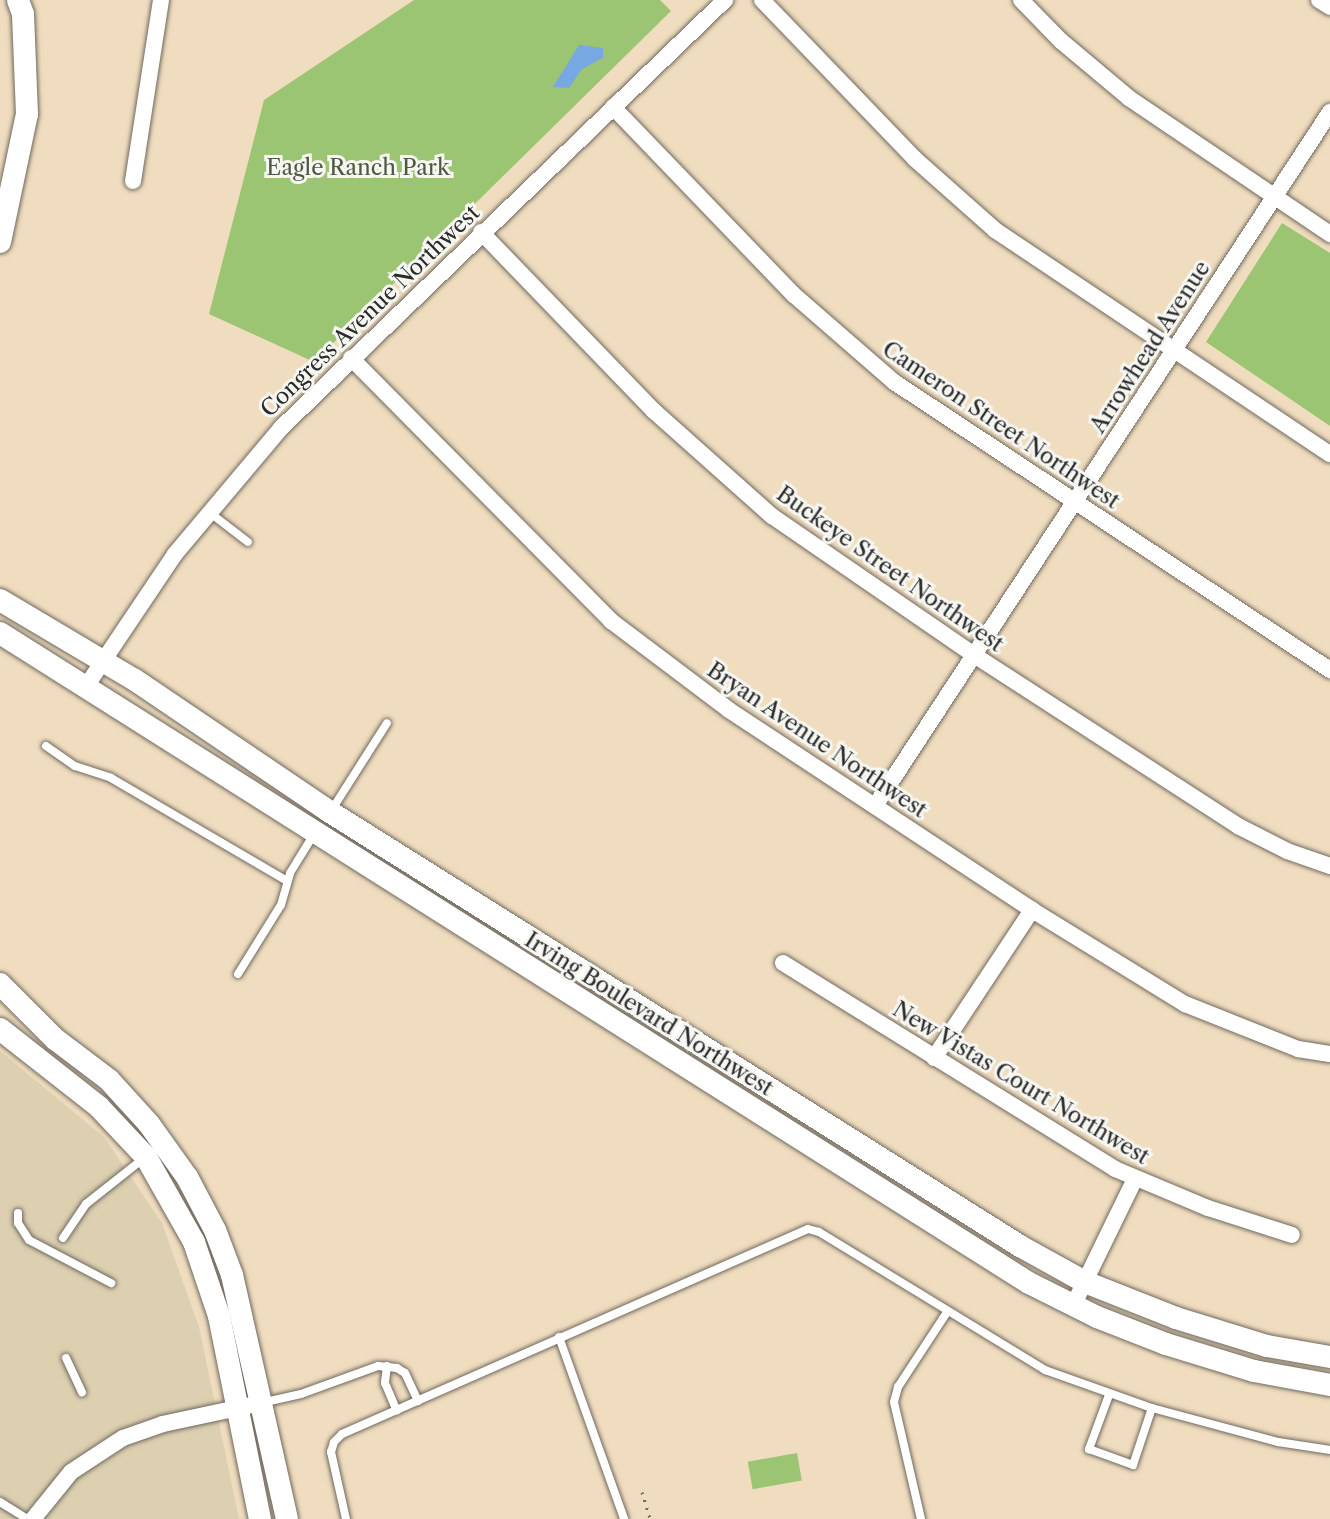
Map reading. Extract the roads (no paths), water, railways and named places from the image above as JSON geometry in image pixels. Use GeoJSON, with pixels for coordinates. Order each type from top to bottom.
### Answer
{"type":"FeatureCollection","features":[{"type":"Feature","properties":{"kind":"street"},"geometry":{"type":"LineString","coordinates":[[0,242],[27,114],[23,14],[18,0]]}},
{"type":"Feature","properties":{"kind":"street"},"geometry":{"type":"LineString","coordinates":[[133,181],[161,0]]}},
{"type":"Feature","properties":{"kind":"street","name":"Congress Avenue Northwest"},"geometry":{"type":"LineString","coordinates":[[85,688],[208,511],[281,428],[725,0]]}},
{"type":"Feature","properties":{"kind":"street"},"geometry":{"type":"LineString","coordinates":[[762,0],[946,189],[995,230],[1330,454]]}},
{"type":"Feature","properties":{"kind":"street"},"geometry":{"type":"LineString","coordinates":[[1021,0],[1061,41],[1129,98],[1330,234]]}},
{"type":"Feature","properties":{"kind":"street"},"geometry":{"type":"LineString","coordinates":[[1319,0],[1330,7]]}},
{"type":"Feature","properties":{"kind":"street","name":"Cameron Street Northwest"},"geometry":{"type":"LineString","coordinates":[[613,107],[837,335],[928,406],[1330,670]]}},
{"type":"Feature","properties":{"kind":"street","name":"Arrowhead Avenue"},"geometry":{"type":"LineString","coordinates":[[875,806],[1330,112]]}},
{"type":"Feature","properties":{"kind":"street","name":"Buckeye Street Northwest"},"geometry":{"type":"LineString","coordinates":[[481,232],[711,466],[827,557],[1238,826],[1287,851],[1330,866]]}},
{"type":"Feature","properties":{"kind":"street","name":"Bryan Avenue Northwest"},"geometry":{"type":"LineString","coordinates":[[351,358],[611,621],[729,710],[1032,910],[1185,1004],[1298,1049],[1330,1054]]}},
{"type":"Feature","properties":{"kind":"street","name":"Irving Boulevard Northwest"},"geometry":{"type":"LineString","coordinates":[[0,600],[104,660],[322,823],[980,1254],[1073,1306],[1166,1344],[1254,1371],[1330,1385]]}},
{"type":"Feature","properties":{"kind":"street","name":"Irving Boulevard Northwest"},"geometry":{"type":"LineString","coordinates":[[0,633],[85,688],[322,823],[1085,1282],[1228,1336],[1330,1357]]}},
{"type":"Feature","properties":{"kind":"street"},"geometry":{"type":"LineString","coordinates":[[934,1058],[1032,910]]}},
{"type":"Feature","properties":{"kind":"street","name":"New Vistas Court Northwest"},"geometry":{"type":"LineString","coordinates":[[783,963],[1048,1130],[1135,1179],[1208,1208],[1292,1235]]}},
{"type":"Feature","properties":{"kind":"street"},"geometry":{"type":"LineString","coordinates":[[0,984],[55,1039],[109,1080],[149,1124],[187,1177],[215,1230],[232,1275],[287,1519]]}},
{"type":"Feature","properties":{"kind":"street"},"geometry":{"type":"LineString","coordinates":[[0,1029],[99,1107],[146,1157],[194,1242],[219,1316],[260,1519]]}},
{"type":"Feature","properties":{"kind":"street"},"geometry":{"type":"LineString","coordinates":[[1073,1306],[1135,1179]]}},
{"type":"Feature","properties":{"kind":"street"},"geometry":{"type":"LineString","coordinates":[[33,1519],[71,1472],[106,1447],[163,1424],[261,1403]]}},
{"type":"Feature","properties":{"kind":"lane"},"geometry":{"type":"LineString","coordinates":[[208,511],[248,542]]}},
{"type":"Feature","properties":{"kind":"lane"},"geometry":{"type":"LineString","coordinates":[[238,974],[281,905],[287,881],[387,723]]}},
{"type":"Feature","properties":{"kind":"lane"},"geometry":{"type":"LineString","coordinates":[[46,746],[75,766],[111,778],[287,881]]}},
{"type":"Feature","properties":{"kind":"lane"},"geometry":{"type":"LineString","coordinates":[[63,1238],[86,1204],[146,1157]]}},
{"type":"Feature","properties":{"kind":"lane"},"geometry":{"type":"LineString","coordinates":[[18,1213],[18,1223],[29,1240],[111,1283]]}},
{"type":"Feature","properties":{"kind":"lane"},"geometry":{"type":"LineString","coordinates":[[346,1519],[332,1447],[342,1434],[808,1229],[819,1232],[1045,1370],[1152,1408],[1278,1442],[1330,1450]]}},
{"type":"Feature","properties":{"kind":"lane"},"geometry":{"type":"LineString","coordinates":[[921,1519],[894,1402],[898,1387],[947,1312]]}},
{"type":"Feature","properties":{"kind":"lane"},"geometry":{"type":"LineString","coordinates":[[559,1337],[624,1519]]}},
{"type":"Feature","properties":{"kind":"lane"},"geometry":{"type":"LineString","coordinates":[[66,1358],[82,1392]]}},
{"type":"Feature","properties":{"kind":"lane"},"geometry":{"type":"LineString","coordinates":[[261,1403],[301,1394],[369,1367],[387,1366],[405,1373],[418,1401]]}},
{"type":"Feature","properties":{"kind":"lane"},"geometry":{"type":"LineString","coordinates":[[387,1366],[385,1383],[397,1411]]}},
{"type":"Feature","properties":{"kind":"lane"},"geometry":{"type":"LineString","coordinates":[[1109,1395],[1089,1449],[1133,1465],[1152,1408]]}},
{"type":"Feature","properties":{"kind":"lane"},"geometry":{"type":"LineString","coordinates":[[0,1502],[27,1519]]}},
{"type":"Feature","properties":{"kind":"water"},"geometry":{"type":"Polygon","coordinates":[[[579,45],[603,48],[603,58],[582,69],[569,88],[553,87],[579,45]]]}},
{"type":"Feature","properties":{"kind":"park label","name":"Eagle Ranch Park"},"geometry":{"type":"Point","coordinates":[358,168]}}]}
